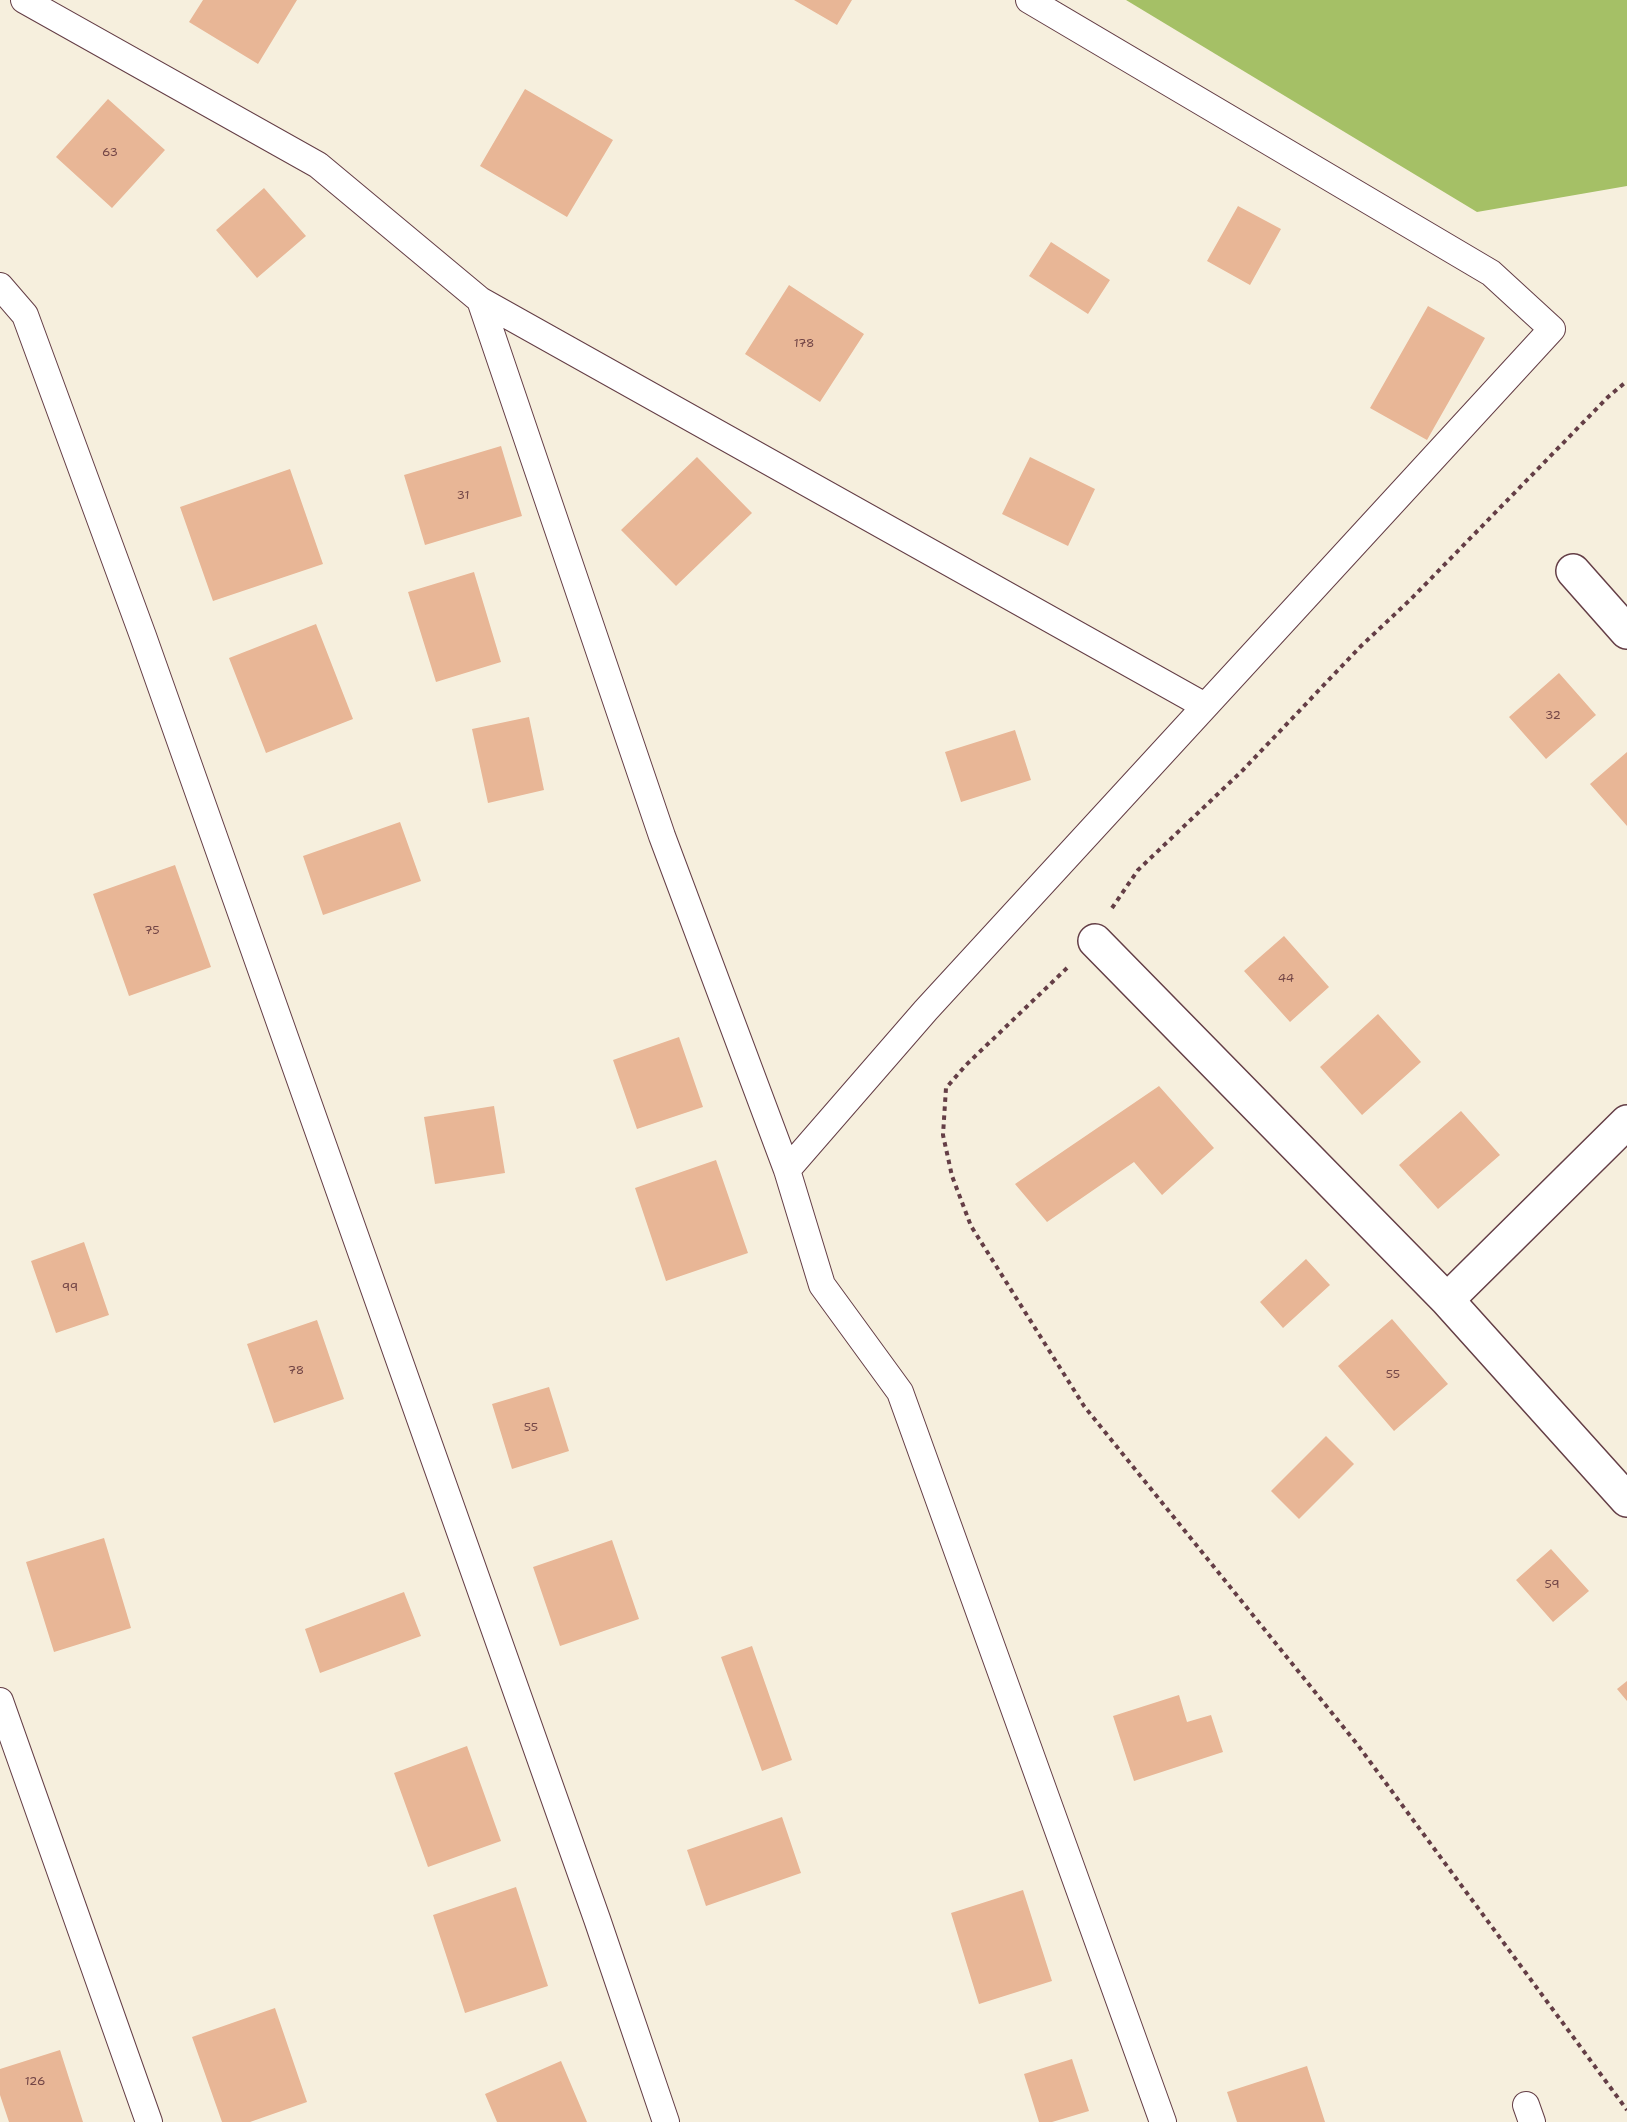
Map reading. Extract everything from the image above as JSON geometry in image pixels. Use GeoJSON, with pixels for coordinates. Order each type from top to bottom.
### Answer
{"type":"FeatureCollection","features":[{"type":"Feature","properties":{"kind":"street"},"geometry":{"type":"LineString","coordinates":[[1573,572],[1627,632]]}},
{"type":"Feature","properties":{"kind":"street"},"geometry":{"type":"LineString","coordinates":[[1095,941],[1448,1300],[1627,1500]]}},
{"type":"Feature","properties":{"kind":"street"},"geometry":{"type":"LineString","coordinates":[[1448,1300],[1627,1122]]}},
{"type":"Feature","properties":{"kind":"lane"},"geometry":{"type":"LineString","coordinates":[[24,0],[318,165],[480,300],[1205,706]]}},
{"type":"Feature","properties":{"kind":"lane"},"geometry":{"type":"LineString","coordinates":[[787,1170],[926,1010],[1552,329],[1491,273],[1029,0]]}},
{"type":"Feature","properties":{"kind":"lane"},"geometry":{"type":"LineString","coordinates":[[0,286],[25,315],[143,636],[593,1908],[666,2122]]}},
{"type":"Feature","properties":{"kind":"lane"},"geometry":{"type":"LineString","coordinates":[[480,300],[662,836],[787,1170],[822,1285],[900,1392],[1163,2122]]}},
{"type":"Feature","properties":{"kind":"lane"},"geometry":{"type":"LineString","coordinates":[[0,1701],[149,2122]]}},
{"type":"Feature","properties":{"kind":"path"},"geometry":{"type":"LineString","coordinates":[[1627,381],[1608,397],[1411,599],[1361,646],[1243,770],[1138,870],[1106,918],[1095,941],[966,1065],[946,1088],[943,1135],[952,1176],[971,1226],[1084,1406],[1357,1744],[1627,2110]]}},
{"type":"Feature","properties":{"kind":"green space"},"geometry":{"type":"Polygon","coordinates":[[[1126,0],[1627,0],[1627,186],[1477,212],[1126,0]]]}},
{"type":"Feature","properties":{"kind":"building"},"geometry":{"type":"Polygon","coordinates":[[[203,0],[297,0],[258,64],[189,22],[203,0]]]}},
{"type":"Feature","properties":{"kind":"building"},"geometry":{"type":"Polygon","coordinates":[[[794,0],[852,0],[837,25],[794,0]]]}},
{"type":"Feature","properties":{"kind":"building"},"geometry":{"type":"Polygon","coordinates":[[[525,89],[613,140],[567,217],[480,166],[525,89]]]}},
{"type":"Feature","properties":{"kind":"building"},"geometry":{"type":"Polygon","coordinates":[[[108,99],[165,150],[112,208],[56,157],[108,99]]]}},
{"type":"Feature","properties":{"kind":"building"},"geometry":{"type":"Polygon","coordinates":[[[264,188],[306,236],[257,278],[216,230],[264,188]]]}},
{"type":"Feature","properties":{"kind":"building"},"geometry":{"type":"Polygon","coordinates":[[[1238,206],[1281,229],[1250,285],[1207,261],[1238,206]]]}},
{"type":"Feature","properties":{"kind":"building"},"geometry":{"type":"Polygon","coordinates":[[[1051,242],[1110,280],[1088,314],[1029,276],[1051,242]]]}},
{"type":"Feature","properties":{"kind":"building"},"geometry":{"type":"Polygon","coordinates":[[[789,285],[864,334],[820,402],[745,354],[789,285]]]}},
{"type":"Feature","properties":{"kind":"building"},"geometry":{"type":"Polygon","coordinates":[[[1428,306],[1485,338],[1427,440],[1370,408],[1428,306]]]}},
{"type":"Feature","properties":{"kind":"building"},"geometry":{"type":"Polygon","coordinates":[[[501,446],[522,516],[425,545],[404,475],[501,446]]]}},
{"type":"Feature","properties":{"kind":"building"},"geometry":{"type":"Polygon","coordinates":[[[697,457],[752,513],[676,586],[621,530],[697,457]]]}},
{"type":"Feature","properties":{"kind":"building"},"geometry":{"type":"Polygon","coordinates":[[[1030,457],[1095,489],[1068,546],[1002,514],[1030,457]]]}},
{"type":"Feature","properties":{"kind":"building"},"geometry":{"type":"Polygon","coordinates":[[[290,469],[323,564],[213,601],[180,507],[290,469]]]}},
{"type":"Feature","properties":{"kind":"building"},"geometry":{"type":"Polygon","coordinates":[[[474,572],[501,662],[436,682],[408,592],[474,572]]]}},
{"type":"Feature","properties":{"kind":"building"},"geometry":{"type":"Polygon","coordinates":[[[316,624],[353,719],[266,753],[229,658],[316,624]]]}},
{"type":"Feature","properties":{"kind":"building"},"geometry":{"type":"Polygon","coordinates":[[[1559,673],[1596,715],[1546,759],[1509,717],[1559,673]]]}},
{"type":"Feature","properties":{"kind":"building"},"geometry":{"type":"Polygon","coordinates":[[[529,717],[544,790],[488,803],[472,729],[529,717]]]}},
{"type":"Feature","properties":{"kind":"building"},"geometry":{"type":"Polygon","coordinates":[[[1015,730],[1031,780],[961,802],[945,752],[1015,730]]]}},
{"type":"Feature","properties":{"kind":"building"},"geometry":{"type":"Polygon","coordinates":[[[1627,752],[1627,826],[1590,784],[1627,752]]]}},
{"type":"Feature","properties":{"kind":"building"},"geometry":{"type":"Polygon","coordinates":[[[400,822],[421,881],[323,915],[303,856],[400,822]]]}},
{"type":"Feature","properties":{"kind":"building"},"geometry":{"type":"Polygon","coordinates":[[[175,865],[211,967],[129,996],[93,894],[175,865]]]}},
{"type":"Feature","properties":{"kind":"building"},"geometry":{"type":"Polygon","coordinates":[[[1284,936],[1329,987],[1290,1022],[1244,971],[1284,936]]]}},
{"type":"Feature","properties":{"kind":"building"},"geometry":{"type":"Polygon","coordinates":[[[1378,1014],[1421,1062],[1362,1115],[1320,1067],[1378,1014]]]}},
{"type":"Feature","properties":{"kind":"building"},"geometry":{"type":"Polygon","coordinates":[[[679,1037],[703,1107],[637,1129],[613,1060],[679,1037]]]}},
{"type":"Feature","properties":{"kind":"building"},"geometry":{"type":"Polygon","coordinates":[[[1159,1086],[1214,1148],[1162,1195],[1134,1162],[1047,1222],[1015,1184],[1159,1086]]]}},
{"type":"Feature","properties":{"kind":"building"},"geometry":{"type":"Polygon","coordinates":[[[494,1106],[505,1173],[435,1184],[424,1117],[494,1106]]]}},
{"type":"Feature","properties":{"kind":"building"},"geometry":{"type":"Polygon","coordinates":[[[1461,1111],[1500,1155],[1438,1209],[1399,1165],[1461,1111]]]}},
{"type":"Feature","properties":{"kind":"building"},"geometry":{"type":"Polygon","coordinates":[[[716,1160],[748,1253],[666,1281],[635,1188],[716,1160]]]}},
{"type":"Feature","properties":{"kind":"building"},"geometry":{"type":"Polygon","coordinates":[[[84,1242],[109,1315],[56,1333],[31,1261],[84,1242]]]}},
{"type":"Feature","properties":{"kind":"building"},"geometry":{"type":"Polygon","coordinates":[[[1306,1259],[1330,1285],[1283,1328],[1260,1302],[1306,1259]]]}},
{"type":"Feature","properties":{"kind":"building"},"geometry":{"type":"Polygon","coordinates":[[[1392,1319],[1448,1384],[1394,1431],[1338,1366],[1392,1319]]]}},
{"type":"Feature","properties":{"kind":"building"},"geometry":{"type":"Polygon","coordinates":[[[317,1320],[344,1399],[274,1423],[247,1344],[317,1320]]]}},
{"type":"Feature","properties":{"kind":"building"},"geometry":{"type":"Polygon","coordinates":[[[549,1387],[569,1451],[512,1469],[492,1404],[549,1387]]]}},
{"type":"Feature","properties":{"kind":"building"},"geometry":{"type":"Polygon","coordinates":[[[1326,1436],[1354,1464],[1299,1519],[1271,1491],[1326,1436]]]}},
{"type":"Feature","properties":{"kind":"building"},"geometry":{"type":"Polygon","coordinates":[[[104,1538],[131,1628],[54,1652],[26,1562],[104,1538]]]}},
{"type":"Feature","properties":{"kind":"building"},"geometry":{"type":"Polygon","coordinates":[[[612,1540],[639,1619],[560,1646],[533,1567],[612,1540]]]}},
{"type":"Feature","properties":{"kind":"building"},"geometry":{"type":"Polygon","coordinates":[[[1551,1549],[1589,1591],[1553,1622],[1516,1580],[1551,1549]]]}},
{"type":"Feature","properties":{"kind":"building"},"geometry":{"type":"Polygon","coordinates":[[[404,1592],[421,1636],[320,1673],[305,1629],[404,1592]]]}},
{"type":"Feature","properties":{"kind":"building"},"geometry":{"type":"Polygon","coordinates":[[[752,1646],[792,1760],[762,1771],[721,1657],[752,1646]]]}},
{"type":"Feature","properties":{"kind":"building"},"geometry":{"type":"Polygon","coordinates":[[[1627,1681],[1627,1701],[1617,1689],[1627,1681]]]}},
{"type":"Feature","properties":{"kind":"building"},"geometry":{"type":"Polygon","coordinates":[[[1179,1695],[1187,1722],[1211,1715],[1223,1752],[1134,1781],[1113,1716],[1179,1695]]]}},
{"type":"Feature","properties":{"kind":"building"},"geometry":{"type":"Polygon","coordinates":[[[467,1746],[501,1841],[428,1867],[394,1773],[467,1746]]]}},
{"type":"Feature","properties":{"kind":"building"},"geometry":{"type":"Polygon","coordinates":[[[782,1817],[801,1873],[706,1906],[687,1850],[782,1817]]]}},
{"type":"Feature","properties":{"kind":"building"},"geometry":{"type":"Polygon","coordinates":[[[516,1887],[548,1986],[465,2013],[433,1915],[516,1887]]]}},
{"type":"Feature","properties":{"kind":"building"},"geometry":{"type":"Polygon","coordinates":[[[1023,1890],[1052,1981],[979,2004],[951,1913],[1023,1890]]]}},
{"type":"Feature","properties":{"kind":"building"},"geometry":{"type":"Polygon","coordinates":[[[275,2008],[307,2102],[250,2122],[222,2122],[192,2037],[275,2008]]]}},
{"type":"Feature","properties":{"kind":"building"},"geometry":{"type":"Polygon","coordinates":[[[60,2050],[83,2122],[9,2122],[0,2095],[0,2069],[60,2050]]]}},
{"type":"Feature","properties":{"kind":"building"},"geometry":{"type":"Polygon","coordinates":[[[1072,2059],[1089,2111],[1052,2122],[1039,2122],[1024,2074],[1072,2059]]]}},
{"type":"Feature","properties":{"kind":"building"},"geometry":{"type":"Polygon","coordinates":[[[561,2061],[587,2122],[497,2122],[485,2094],[561,2061]]]}},
{"type":"Feature","properties":{"kind":"building"},"geometry":{"type":"Polygon","coordinates":[[[1307,2066],[1325,2122],[1237,2122],[1227,2092],[1307,2066]]]}}]}
